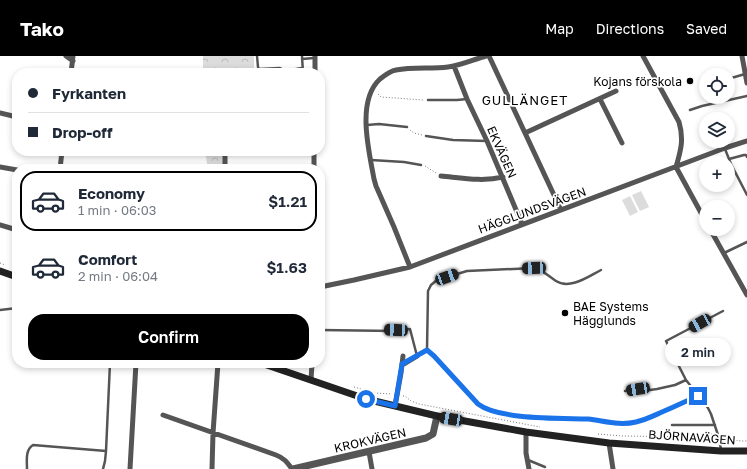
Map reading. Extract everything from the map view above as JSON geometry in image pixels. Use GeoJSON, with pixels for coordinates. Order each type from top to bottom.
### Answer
{"type":"FeatureCollection","features":[{"type":"Feature","properties":{"kind":"main road"},"geometry":{"type":"LineString","coordinates":[[0,271],[12,275]]}},
{"type":"Feature","properties":{"kind":"main road","name":"BJÖRNAVÄGEN"},"geometry":{"type":"LineString","coordinates":[[276,368],[366,399],[436,416],[526,432],[609,443],[721,452],[747,451]]}},
{"type":"Feature","properties":{"kind":"street"},"geometry":{"type":"LineString","coordinates":[[66,56],[73,59]]}},
{"type":"Feature","properties":{"kind":"street"},"geometry":{"type":"LineString","coordinates":[[410,267],[374,179],[366,126],[367,107],[372,89],[378,81],[395,70],[423,67],[449,67],[486,56]]}},
{"type":"Feature","properties":{"kind":"street"},"geometry":{"type":"LineString","coordinates":[[489,56],[561,210]]}},
{"type":"Feature","properties":{"kind":"street"},"geometry":{"type":"LineString","coordinates":[[644,56],[680,127],[682,142],[676,167],[699,209]]}},
{"type":"Feature","properties":{"kind":"street"},"geometry":{"type":"LineString","coordinates":[[742,56],[747,83]]}},
{"type":"Feature","properties":{"kind":"street"},"geometry":{"type":"LineString","coordinates":[[315,57],[315,68]]}},
{"type":"Feature","properties":{"kind":"street","name":"EKVÄGEN"},"geometry":{"type":"LineString","coordinates":[[454,66],[522,224]]}},
{"type":"Feature","properties":{"kind":"street"},"geometry":{"type":"LineString","coordinates":[[525,134],[616,91]]}},
{"type":"Feature","properties":{"kind":"street"},"geometry":{"type":"LineString","coordinates":[[600,99],[622,143]]}},
{"type":"Feature","properties":{"kind":"street"},"geometry":{"type":"LineString","coordinates":[[0,112],[12,116]]}},
{"type":"Feature","properties":{"kind":"street","name":"HÄGGLUNDSVÄGEN"},"geometry":{"type":"LineString","coordinates":[[735,145],[747,141]]}},
{"type":"Feature","properties":{"kind":"street","name":"HÄGGLUNDSVÄGEN"},"geometry":{"type":"LineString","coordinates":[[325,285],[410,267],[725,148]]}},
{"type":"Feature","properties":{"kind":"street"},"geometry":{"type":"LineString","coordinates":[[0,166],[12,169]]}},
{"type":"Feature","properties":{"kind":"street"},"geometry":{"type":"LineString","coordinates":[[442,176],[475,179],[503,177]]}},
{"type":"Feature","properties":{"kind":"street"},"geometry":{"type":"LineString","coordinates":[[0,225],[12,229]]}},
{"type":"Feature","properties":{"kind":"street"},"geometry":{"type":"LineString","coordinates":[[714,236],[747,295]]}},
{"type":"Feature","properties":{"kind":"street"},"geometry":{"type":"LineString","coordinates":[[395,406],[403,356]]}},
{"type":"Feature","properties":{"kind":"street"},"geometry":{"type":"LineString","coordinates":[[402,364],[417,356]]}},
{"type":"Feature","properties":{"kind":"street"},"geometry":{"type":"LineString","coordinates":[[130,469],[136,368]]}},
{"type":"Feature","properties":{"kind":"street"},"geometry":{"type":"LineString","coordinates":[[212,469],[218,368]]}},
{"type":"Feature","properties":{"kind":"street"},"geometry":{"type":"LineString","coordinates":[[311,380],[312,368]]}},
{"type":"Feature","properties":{"kind":"street"},"geometry":{"type":"LineString","coordinates":[[163,415],[283,458],[292,469]]}},
{"type":"Feature","properties":{"kind":"street","name":"KROKVÄGEN"},"geometry":{"type":"LineString","coordinates":[[292,469],[429,437],[433,434],[436,416]]}},
{"type":"Feature","properties":{"kind":"street"},"geometry":{"type":"LineString","coordinates":[[526,432],[526,453],[529,469]]}},
{"type":"Feature","properties":{"kind":"street"},"geometry":{"type":"LineString","coordinates":[[609,443],[613,469]]}},
{"type":"Feature","properties":{"kind":"street"},"geometry":{"type":"LineString","coordinates":[[369,452],[372,469]]}},
{"type":"Feature","properties":{"kind":"lane"},"geometry":{"type":"LineString","coordinates":[[257,56],[258,68]]}},
{"type":"Feature","properties":{"kind":"lane"},"geometry":{"type":"LineString","coordinates":[[302,68],[302,57],[315,57]]}},
{"type":"Feature","properties":{"kind":"lane"},"geometry":{"type":"LineString","coordinates":[[735,77],[745,74]]}},
{"type":"Feature","properties":{"kind":"lane"},"geometry":{"type":"LineString","coordinates":[[690,110],[747,96]]}},
{"type":"Feature","properties":{"kind":"lane"},"geometry":{"type":"LineString","coordinates":[[428,100],[467,99]]}},
{"type":"Feature","properties":{"kind":"lane"},"geometry":{"type":"LineString","coordinates":[[366,126],[379,124],[407,127]]}},
{"type":"Feature","properties":{"kind":"lane"},"geometry":{"type":"LineString","coordinates":[[426,136],[453,140],[487,141]]}},
{"type":"Feature","properties":{"kind":"lane"},"geometry":{"type":"LineString","coordinates":[[725,148],[728,156]]}},
{"type":"Feature","properties":{"kind":"lane"},"geometry":{"type":"LineString","coordinates":[[735,157],[744,155],[747,157]]}},
{"type":"Feature","properties":{"kind":"lane"},"geometry":{"type":"LineString","coordinates":[[371,160],[404,162],[421,165]]}},
{"type":"Feature","properties":{"kind":"lane"},"geometry":{"type":"LineString","coordinates":[[735,172],[747,195]]}},
{"type":"Feature","properties":{"kind":"lane"},"geometry":{"type":"LineString","coordinates":[[724,253],[747,242]]}},
{"type":"Feature","properties":{"kind":"lane"},"geometry":{"type":"LineString","coordinates":[[427,350],[428,290],[431,284],[437,280],[467,271],[534,268],[543,271],[558,283],[567,284],[578,282],[601,270]]}},
{"type":"Feature","properties":{"kind":"lane"},"geometry":{"type":"LineString","coordinates":[[0,310],[12,309]]}},
{"type":"Feature","properties":{"kind":"lane"},"geometry":{"type":"LineString","coordinates":[[721,452],[718,435],[708,408],[686,380],[666,341],[723,311]]}},
{"type":"Feature","properties":{"kind":"lane"},"geometry":{"type":"LineString","coordinates":[[325,330],[410,329],[417,356],[427,350]]}},
{"type":"Feature","properties":{"kind":"lane"},"geometry":{"type":"LineString","coordinates":[[427,350],[478,404],[485,408],[506,414],[525,417],[594,420],[615,424],[630,423],[646,420],[698,396]]}},
{"type":"Feature","properties":{"kind":"lane"},"geometry":{"type":"LineString","coordinates":[[103,469],[106,451],[110,368]]}},
{"type":"Feature","properties":{"kind":"lane"},"geometry":{"type":"LineString","coordinates":[[625,391],[657,389],[676,385],[686,380]]}},
{"type":"Feature","properties":{"kind":"lane"},"geometry":{"type":"LineString","coordinates":[[672,425],[715,425]]}},
{"type":"Feature","properties":{"kind":"lane"},"geometry":{"type":"LineString","coordinates":[[27,469],[28,452],[33,445],[106,451]]}},
{"type":"Feature","properties":{"kind":"lane"},"geometry":{"type":"LineString","coordinates":[[528,460],[544,467]]}},
{"type":"Feature","properties":{"kind":"path"},"geometry":{"type":"LineString","coordinates":[[372,89],[382,97],[428,100]]}},
{"type":"Feature","properties":{"kind":"path"},"geometry":{"type":"LineString","coordinates":[[407,127],[414,134],[426,136]]}},
{"type":"Feature","properties":{"kind":"path"},"geometry":{"type":"LineString","coordinates":[[421,165],[442,176]]}},
{"type":"Feature","properties":{"kind":"green space"},"geometry":{"type":"Polygon","coordinates":[[[203,56],[254,56],[254,68],[203,68],[203,56]]]}},
{"type":"Feature","properties":{"kind":"green space"},"geometry":{"type":"Polygon","coordinates":[[[206,156],[223,156],[223,164],[207,164],[206,156]]]}},
{"type":"Feature","properties":{"kind":"green space"},"geometry":{"type":"Polygon","coordinates":[[[641,191],[649,207],[640,211],[632,195],[641,191]]]}},
{"type":"Feature","properties":{"kind":"green space"},"geometry":{"type":"Polygon","coordinates":[[[630,196],[638,212],[630,216],[622,200],[630,196]]]}},
{"type":"Feature","properties":{"kind":"place","name":"Kojans förskola"},"geometry":{"type":"Point","coordinates":[690,81]}},
{"type":"Feature","properties":{"kind":"place","name":"BAE Systems Hägglunds"},"geometry":{"type":"Point","coordinates":[565,313]}},
{"type":"Feature","properties":{"kind":"district","name":"GULLÄNGET"},"geometry":{"type":"Point","coordinates":[525,100]}},
{"type":"Feature","properties":{"kind":"route"},"geometry":{"type":"LineString","coordinates":[[366,399],[395,406],[402,364],[427,350],[478,404],[490,410],[506,414],[525,417],[600,420],[615,424],[630,423],[646,420],[698,396]]}}]}
